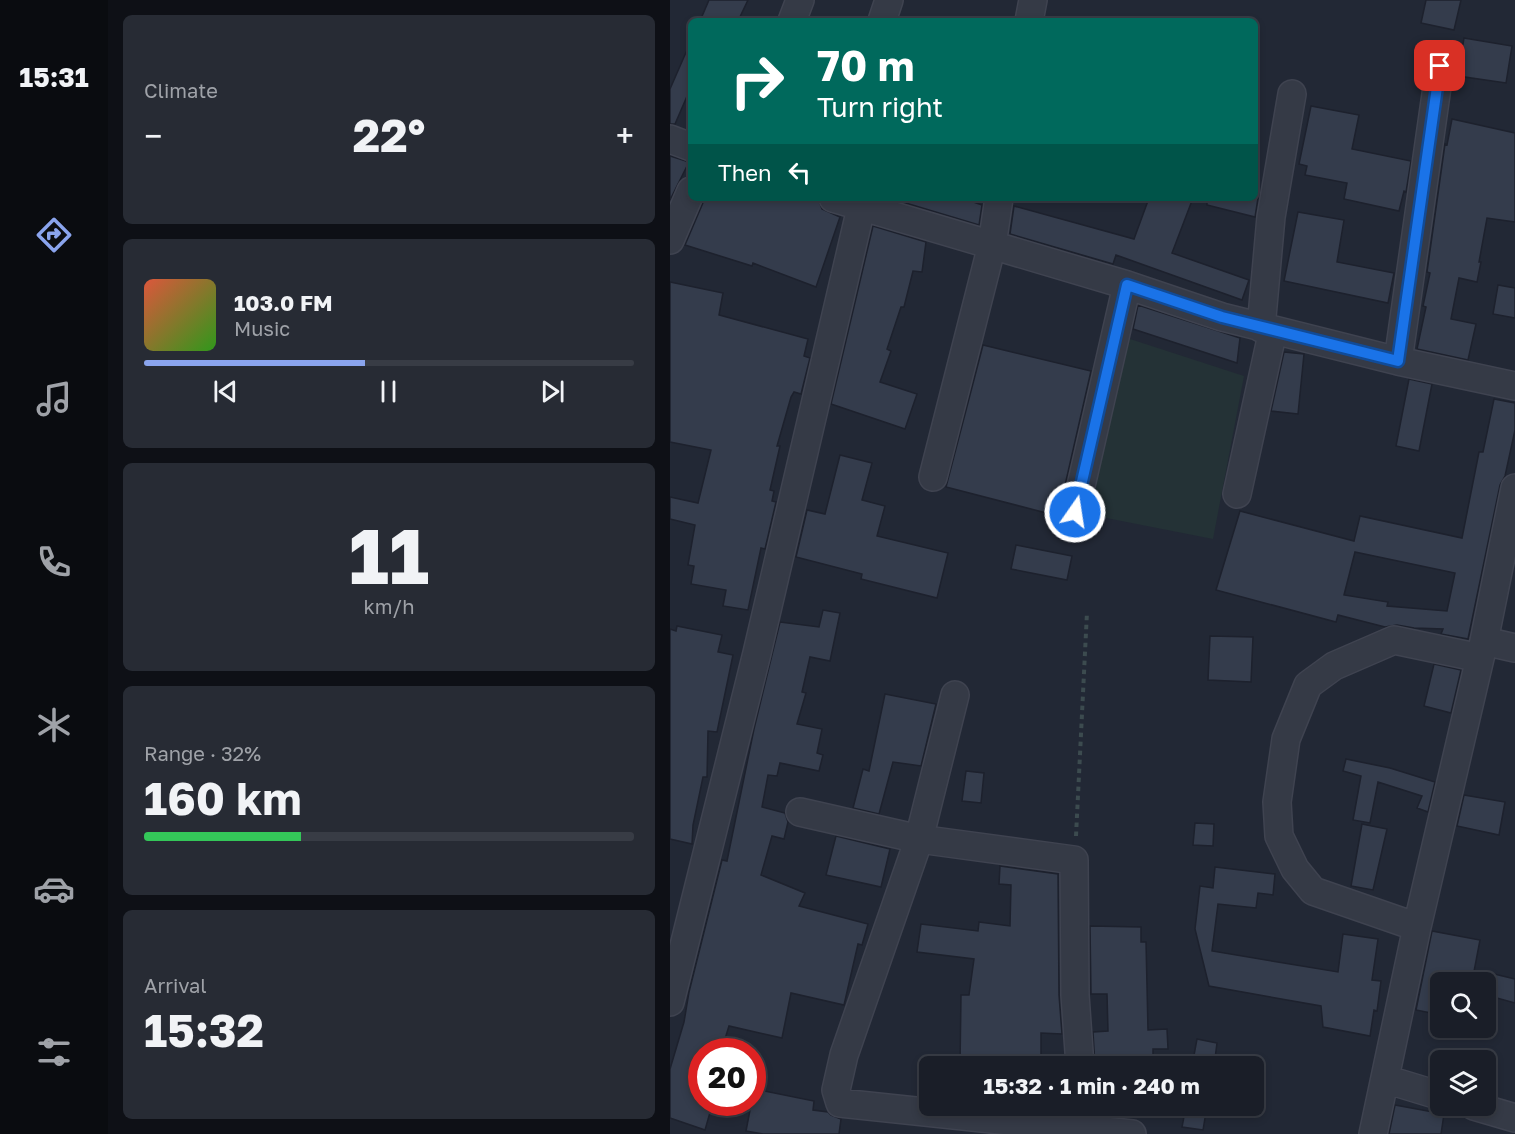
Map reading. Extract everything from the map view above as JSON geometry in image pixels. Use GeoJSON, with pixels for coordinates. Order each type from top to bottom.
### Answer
{"type":"FeatureCollection","features":[{"type":"Feature","properties":{"kind":"street"},"geometry":{"type":"LineString","coordinates":[[793,18],[800,0]]}},
{"type":"Feature","properties":{"kind":"street"},"geometry":{"type":"LineString","coordinates":[[883,18],[889,0]]}},
{"type":"Feature","properties":{"kind":"street"},"geometry":{"type":"LineString","coordinates":[[1030,18],[1033,0]]}},
{"type":"Feature","properties":{"kind":"street"},"geometry":{"type":"LineString","coordinates":[[1398,361],[1440,66]]}},
{"type":"Feature","properties":{"kind":"street"},"geometry":{"type":"LineString","coordinates":[[1237,494],[1267,329],[1272,218],[1292,94]]}},
{"type":"Feature","properties":{"kind":"street"},"geometry":{"type":"LineString","coordinates":[[670,138],[688,146]]}},
{"type":"Feature","properties":{"kind":"street"},"geometry":{"type":"LineString","coordinates":[[670,240],[688,198]]}},
{"type":"Feature","properties":{"kind":"street"},"geometry":{"type":"LineString","coordinates":[[841,201],[1127,285],[1222,317],[1398,361],[1514,386]]}},
{"type":"Feature","properties":{"kind":"street"},"geometry":{"type":"LineString","coordinates":[[933,477],[991,245],[998,201]]}},
{"type":"Feature","properties":{"kind":"street"},"geometry":{"type":"LineString","coordinates":[[670,1002],[757,653],[861,208]]}},
{"type":"Feature","properties":{"kind":"street"},"geometry":{"type":"LineString","coordinates":[[1075,512],[1127,285]]}},
{"type":"Feature","properties":{"kind":"street"},"geometry":{"type":"LineString","coordinates":[[1373,1134],[1417,927],[1482,649],[1514,488]]}},
{"type":"Feature","properties":{"kind":"street"},"geometry":{"type":"LineString","coordinates":[[1417,927],[1313,891],[1294,868],[1279,836],[1277,802],[1286,739],[1308,684],[1334,666],[1394,640],[1482,649],[1514,648]]}},
{"type":"Feature","properties":{"kind":"street"},"geometry":{"type":"LineString","coordinates":[[955,695],[919,839],[844,1055],[835,1090],[840,1103],[1083,1123],[1132,1134]]}},
{"type":"Feature","properties":{"kind":"street"},"geometry":{"type":"LineString","coordinates":[[800,812],[919,839],[1074,860],[1075,995],[1079,1056]]}},
{"type":"Feature","properties":{"kind":"street"},"geometry":{"type":"LineString","coordinates":[[1385,1079],[1430,1093]]}},
{"type":"Feature","properties":{"kind":"street"},"geometry":{"type":"LineString","coordinates":[[1496,1113],[1514,1118]]}},
{"type":"Feature","properties":{"kind":"path"},"geometry":{"type":"LineString","coordinates":[[1074,860],[1087,612]]}},
{"type":"Feature","properties":{"kind":"shaded area"},"geometry":{"type":"Polygon","coordinates":[[[1127,338],[1244,376],[1213,539],[1086,514],[1127,338]]]}},
{"type":"Feature","properties":{"kind":"building"},"geometry":{"type":"Polygon","coordinates":[[[709,0],[748,0],[739,18],[701,18],[709,0]]]}},
{"type":"Feature","properties":{"kind":"building"},"geometry":{"type":"Polygon","coordinates":[[[1426,0],[1461,0],[1454,30],[1421,23],[1426,0]]]}},
{"type":"Feature","properties":{"kind":"building"},"geometry":{"type":"Polygon","coordinates":[[[1464,38],[1512,46],[1506,83],[1458,76],[1464,38]]]}},
{"type":"Feature","properties":{"kind":"building"},"geometry":{"type":"Polygon","coordinates":[[[688,48],[688,94],[675,124],[670,124],[670,89],[688,48]]]}},
{"type":"Feature","properties":{"kind":"building"},"geometry":{"type":"Polygon","coordinates":[[[1311,106],[1359,115],[1352,149],[1411,161],[1406,192],[1404,191],[1399,211],[1344,199],[1347,183],[1305,175],[1307,166],[1299,164],[1311,106]]]}},
{"type":"Feature","properties":{"kind":"building"},"geometry":{"type":"Polygon","coordinates":[[[1452,119],[1515,133],[1515,222],[1487,218],[1477,282],[1459,278],[1451,319],[1476,324],[1468,360],[1417,349],[1426,307],[1423,306],[1430,273],[1427,272],[1445,144],[1447,145],[1452,119]]]}},
{"type":"Feature","properties":{"kind":"building"},"geometry":{"type":"Polygon","coordinates":[[[670,156],[688,162],[688,164],[670,200],[670,156]]]}},
{"type":"Feature","properties":{"kind":"building"},"geometry":{"type":"Polygon","coordinates":[[[704,201],[819,201],[822,209],[840,217],[816,287],[753,263],[752,266],[685,245],[704,201]]]}},
{"type":"Feature","properties":{"kind":"building"},"geometry":{"type":"Polygon","coordinates":[[[899,201],[971,201],[982,205],[979,225],[899,201]]]}},
{"type":"Feature","properties":{"kind":"building"},"geometry":{"type":"Polygon","coordinates":[[[1148,201],[1192,201],[1172,253],[1249,280],[1242,300],[1116,255],[1113,264],[1010,234],[1014,206],[1134,239],[1148,201]]]}},
{"type":"Feature","properties":{"kind":"building"},"geometry":{"type":"Polygon","coordinates":[[[1207,201],[1258,201],[1255,217],[1207,205],[1207,201]]]}},
{"type":"Feature","properties":{"kind":"building"},"geometry":{"type":"Polygon","coordinates":[[[1298,212],[1344,220],[1337,262],[1394,273],[1388,303],[1284,281],[1298,212]]]}},
{"type":"Feature","properties":{"kind":"building"},"geometry":{"type":"Polygon","coordinates":[[[873,226],[926,242],[922,272],[913,271],[904,307],[901,307],[887,349],[891,351],[880,382],[917,394],[905,429],[831,404],[873,226]]]}},
{"type":"Feature","properties":{"kind":"building"},"geometry":{"type":"Polygon","coordinates":[[[670,282],[723,293],[719,315],[808,339],[804,356],[810,358],[801,394],[794,392],[791,397],[777,446],[780,446],[770,490],[774,491],[772,501],[776,502],[765,549],[761,548],[748,610],[723,606],[726,590],[691,584],[694,566],[688,565],[695,525],[670,519],[670,497],[698,503],[711,450],[670,442],[670,282]]]}},
{"type":"Feature","properties":{"kind":"building"},"geometry":{"type":"Polygon","coordinates":[[[1498,285],[1515,288],[1515,318],[1493,314],[1498,285]]]}},
{"type":"Feature","properties":{"kind":"building"},"geometry":{"type":"Polygon","coordinates":[[[1138,305],[1240,338],[1237,363],[1133,329],[1138,305]]]}},
{"type":"Feature","properties":{"kind":"building"},"geometry":{"type":"Polygon","coordinates":[[[983,345],[1091,371],[1058,516],[946,487],[983,345]]]}},
{"type":"Feature","properties":{"kind":"building"},"geometry":{"type":"Polygon","coordinates":[[[1284,352],[1304,354],[1298,414],[1271,411],[1284,352]]]}},
{"type":"Feature","properties":{"kind":"building"},"geometry":{"type":"Polygon","coordinates":[[[1409,379],[1432,384],[1419,451],[1396,446],[1409,379]]]}},
{"type":"Feature","properties":{"kind":"building"},"geometry":{"type":"Polygon","coordinates":[[[1494,399],[1515,403],[1515,430],[1505,476],[1500,485],[1468,639],[1441,634],[1443,629],[1397,625],[1385,627],[1338,615],[1336,622],[1216,590],[1240,511],[1354,541],[1360,516],[1462,538],[1479,452],[1483,452],[1494,399]],[[1355,552],[1344,595],[1388,602],[1387,606],[1447,611],[1455,573],[1355,552]]]}},
{"type":"Feature","properties":{"kind":"building"},"geometry":{"type":"Polygon","coordinates":[[[840,455],[872,463],[862,500],[885,506],[877,536],[948,553],[937,598],[861,579],[862,574],[796,557],[807,510],[825,514],[840,455]]]}},
{"type":"Feature","properties":{"kind":"building"},"geometry":{"type":"Polygon","coordinates":[[[1016,545],[1072,556],[1067,580],[1011,569],[1016,545]]]}},
{"type":"Feature","properties":{"kind":"building"},"geometry":{"type":"Polygon","coordinates":[[[823,610],[840,613],[830,661],[810,657],[802,692],[806,693],[797,724],[822,729],[817,753],[823,755],[819,771],[780,763],[777,776],[768,775],[762,807],[785,813],[788,822],[784,839],[772,836],[761,875],[805,893],[799,906],[868,924],[862,945],[858,944],[844,1005],[791,993],[782,1038],[729,1026],[725,1038],[688,1038],[688,1116],[709,1116],[705,1130],[670,1118],[670,1069],[684,1022],[689,992],[722,860],[727,861],[754,729],[780,622],[819,627],[823,610]]]}},
{"type":"Feature","properties":{"kind":"building"},"geometry":{"type":"Polygon","coordinates":[[[677,626],[722,635],[718,652],[733,655],[717,732],[708,731],[707,777],[703,777],[693,825],[692,844],[670,839],[670,629],[676,631],[677,626]]]}},
{"type":"Feature","properties":{"kind":"building"},"geometry":{"type":"Polygon","coordinates":[[[1210,636],[1253,637],[1251,682],[1208,680],[1210,636]]]}},
{"type":"Feature","properties":{"kind":"building"},"geometry":{"type":"Polygon","coordinates":[[[1434,664],[1461,670],[1451,713],[1424,706],[1434,664]]]}},
{"type":"Feature","properties":{"kind":"building"},"geometry":{"type":"Polygon","coordinates":[[[885,694],[936,704],[921,766],[893,762],[879,814],[853,808],[863,769],[869,771],[885,694]]]}},
{"type":"Feature","properties":{"kind":"building"},"geometry":{"type":"Polygon","coordinates":[[[1346,759],[1390,768],[1435,782],[1428,812],[1417,808],[1422,796],[1378,782],[1370,823],[1353,820],[1361,776],[1343,771],[1346,759]]]}},
{"type":"Feature","properties":{"kind":"building"},"geometry":{"type":"Polygon","coordinates":[[[966,771],[984,773],[981,803],[962,801],[966,771]]]}},
{"type":"Feature","properties":{"kind":"building"},"geometry":{"type":"Polygon","coordinates":[[[1464,795],[1505,802],[1499,835],[1457,826],[1464,795]]]}},
{"type":"Feature","properties":{"kind":"building"},"geometry":{"type":"Polygon","coordinates":[[[1195,823],[1214,824],[1213,846],[1193,845],[1195,823]]]}},
{"type":"Feature","properties":{"kind":"building"},"geometry":{"type":"Polygon","coordinates":[[[1362,824],[1387,829],[1373,890],[1351,886],[1362,824]]]}},
{"type":"Feature","properties":{"kind":"building"},"geometry":{"type":"Polygon","coordinates":[[[836,836],[890,849],[881,887],[826,875],[836,836]]]}},
{"type":"Feature","properties":{"kind":"building"},"geometry":{"type":"Polygon","coordinates":[[[1000,866],[1058,874],[1059,995],[1062,1034],[1041,1033],[1041,1056],[960,1056],[961,995],[969,995],[974,959],[917,952],[921,924],[978,931],[979,922],[1010,926],[1011,885],[999,884],[1000,866]]]}},
{"type":"Feature","properties":{"kind":"building"},"geometry":{"type":"Polygon","coordinates":[[[1215,867],[1275,874],[1273,895],[1258,893],[1256,908],[1218,904],[1212,951],[1338,972],[1343,934],[1378,939],[1372,980],[1381,981],[1377,1011],[1374,1010],[1370,1036],[1323,1027],[1321,1006],[1209,986],[1195,929],[1200,886],[1213,888],[1215,867]]]}},
{"type":"Feature","properties":{"kind":"building"},"geometry":{"type":"Polygon","coordinates":[[[1090,926],[1141,927],[1141,942],[1146,942],[1148,1030],[1167,1029],[1168,1049],[1153,1049],[1153,1056],[1094,1056],[1093,1032],[1108,1031],[1107,994],[1091,994],[1090,926]]]}},
{"type":"Feature","properties":{"kind":"building"},"geometry":{"type":"Polygon","coordinates":[[[1432,931],[1480,940],[1474,972],[1430,972],[1430,1013],[1416,1010],[1432,931]]]}},
{"type":"Feature","properties":{"kind":"building"},"geometry":{"type":"Polygon","coordinates":[[[1496,974],[1515,979],[1515,1003],[1496,998],[1496,974]]]}},
{"type":"Feature","properties":{"kind":"building"},"geometry":{"type":"Polygon","coordinates":[[[1197,1039],[1217,1043],[1215,1056],[1194,1056],[1197,1039]]]}},
{"type":"Feature","properties":{"kind":"building"},"geometry":{"type":"Polygon","coordinates":[[[766,1091],[814,1101],[813,1110],[828,1112],[841,1119],[839,1134],[763,1134],[746,1131],[749,1116],[766,1116],[766,1091]]]}},
{"type":"Feature","properties":{"kind":"building"},"geometry":{"type":"Polygon","coordinates":[[[1395,1105],[1430,1111],[1430,1116],[1444,1116],[1441,1134],[1389,1134],[1395,1105]]]}},
{"type":"Feature","properties":{"kind":"building"},"geometry":{"type":"Polygon","coordinates":[[[1184,1116],[1205,1116],[1203,1130],[1182,1127],[1184,1116]]]}},
{"type":"Feature","properties":{"kind":"route"},"geometry":{"type":"LineString","coordinates":[[1075,512],[1127,285],[1261,328],[1398,361],[1440,66]]}}]}
